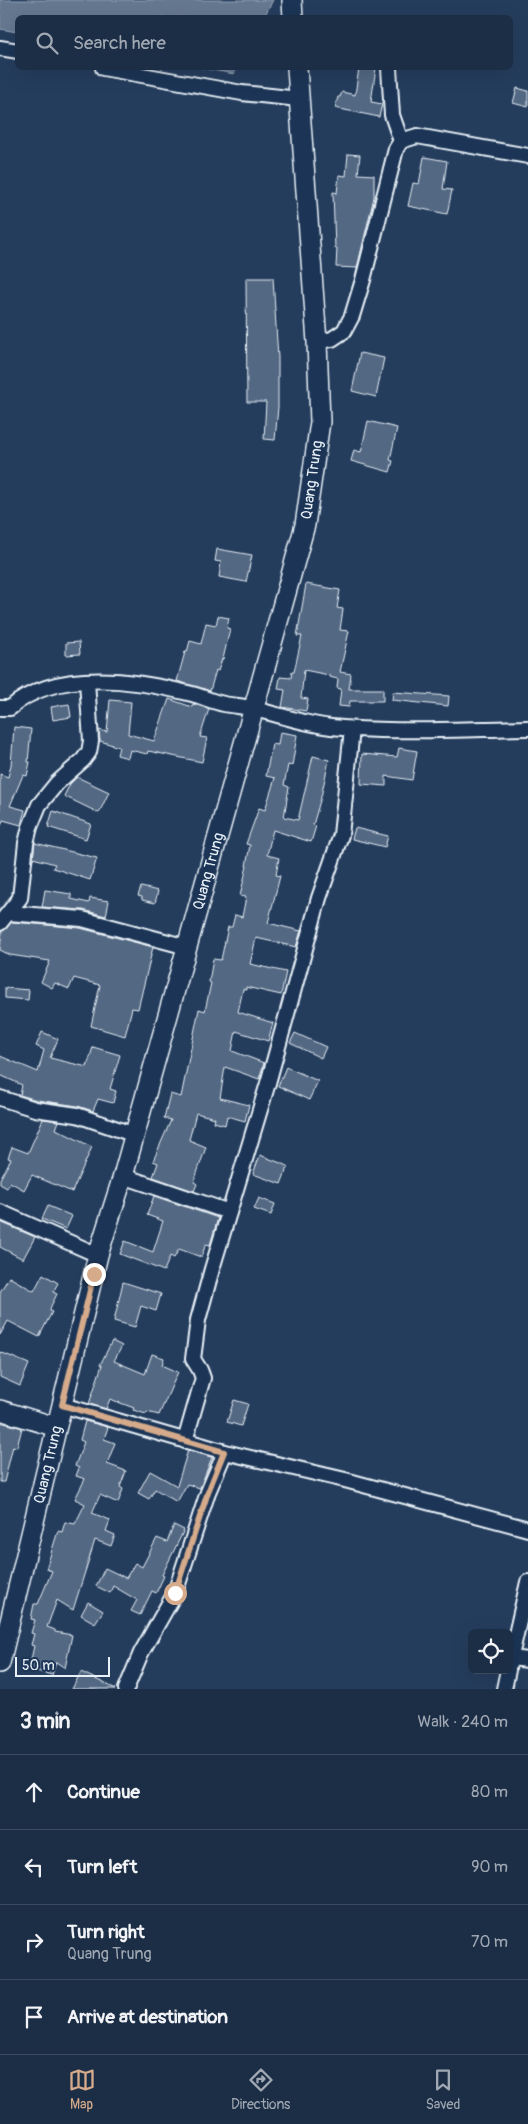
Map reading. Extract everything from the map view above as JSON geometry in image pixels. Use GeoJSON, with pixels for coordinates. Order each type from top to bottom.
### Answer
{"type":"FeatureCollection","features":[{"type":"Feature","properties":{"kind":"main road"},"geometry":{"type":"LineString","coordinates":[[292,0],[293,15]]}},
{"type":"Feature","properties":{"kind":"main road","name":"Quang Trung"},"geometry":{"type":"LineString","coordinates":[[0,1663],[98,1255],[135,1135],[304,525],[320,422],[317,342],[297,70]]}},
{"type":"Feature","properties":{"kind":"main road"},"geometry":{"type":"LineString","coordinates":[[0,1410],[56,1427]]}},
{"type":"Feature","properties":{"kind":"street"},"geometry":{"type":"LineString","coordinates":[[0,48],[15,50]]}},
{"type":"Feature","properties":{"kind":"street"},"geometry":{"type":"LineString","coordinates":[[114,70],[242,93],[299,99]]}},
{"type":"Feature","properties":{"kind":"street"},"geometry":{"type":"LineString","coordinates":[[389,70],[392,116],[401,140]]}},
{"type":"Feature","properties":{"kind":"street"},"geometry":{"type":"LineString","coordinates":[[317,342],[332,339],[344,331],[352,316],[396,149],[401,140],[417,136],[528,156]]}},
{"type":"Feature","properties":{"kind":"street"},"geometry":{"type":"LineString","coordinates":[[3,919],[20,898],[26,843],[39,805],[57,783],[83,760],[89,752],[87,681]]}},
{"type":"Feature","properties":{"kind":"street"},"geometry":{"type":"LineString","coordinates":[[0,708],[10,708],[23,697],[42,688],[87,681],[123,681],[192,694],[223,704],[254,709],[298,721],[352,729],[528,728]]}},
{"type":"Feature","properties":{"kind":"street"},"geometry":{"type":"LineString","coordinates":[[185,1441],[202,1378],[200,1370],[193,1359],[194,1338],[229,1212],[268,1083],[313,916],[341,835],[352,729]]}},
{"type":"Feature","properties":{"kind":"street"},"geometry":{"type":"LineString","coordinates":[[3,919],[82,919],[187,947]]}},
{"type":"Feature","properties":{"kind":"street"},"geometry":{"type":"LineString","coordinates":[[0,1098],[35,1109],[77,1115],[135,1135]]}},
{"type":"Feature","properties":{"kind":"street"},"geometry":{"type":"LineString","coordinates":[[123,1176],[229,1212]]}},
{"type":"Feature","properties":{"kind":"street"},"geometry":{"type":"LineString","coordinates":[[0,1212],[98,1255]]}},
{"type":"Feature","properties":{"kind":"street"},"geometry":{"type":"LineString","coordinates":[[62,1405],[224,1452],[345,1480],[528,1529]]}},
{"type":"Feature","properties":{"kind":"street"},"geometry":{"type":"LineString","coordinates":[[126,1689],[141,1653],[175,1593],[224,1452]]}},
{"type":"Feature","properties":{"kind":"street"},"geometry":{"type":"LineString","coordinates":[[513,1647],[528,1582]]}},
{"type":"Feature","properties":{"kind":"street"},"geometry":{"type":"LineString","coordinates":[[513,1663],[528,1660]]}},
{"type":"Feature","properties":{"kind":"street"},"geometry":{"type":"LineString","coordinates":[[504,1689],[507,1674]]}},
{"type":"Feature","properties":{"kind":"water"},"geometry":{"type":"Polygon","coordinates":[[[0,0],[273,0],[265,15],[15,15],[15,32],[0,29],[0,0]]]}},
{"type":"Feature","properties":{"kind":"water"},"geometry":{"type":"Polygon","coordinates":[[[213,70],[236,70],[234,74],[213,70]]]}},
{"type":"Feature","properties":{"kind":"building"},"geometry":{"type":"Polygon","coordinates":[[[359,70],[376,70],[371,102],[382,104],[379,117],[335,108],[338,97],[340,97],[342,92],[355,95],[359,70]]]}},
{"type":"Feature","properties":{"kind":"building"},"geometry":{"type":"Polygon","coordinates":[[[517,88],[528,91],[528,107],[513,103],[517,88]]]}},
{"type":"Feature","properties":{"kind":"building"},"geometry":{"type":"Polygon","coordinates":[[[348,154],[360,155],[358,174],[374,175],[374,197],[357,268],[336,267],[337,248],[335,248],[333,192],[337,193],[339,175],[346,176],[348,154]]]}},
{"type":"Feature","properties":{"kind":"building"},"geometry":{"type":"Polygon","coordinates":[[[424,157],[447,161],[443,189],[452,190],[447,214],[408,206],[413,183],[419,184],[424,157]]]}},
{"type":"Feature","properties":{"kind":"building"},"geometry":{"type":"Polygon","coordinates":[[[246,278],[273,278],[278,358],[278,407],[275,440],[264,439],[266,402],[247,402],[246,278]]]}},
{"type":"Feature","properties":{"kind":"building"},"geometry":{"type":"Polygon","coordinates":[[[360,353],[384,358],[376,397],[352,391],[360,353]]]}},
{"type":"Feature","properties":{"kind":"building"},"geometry":{"type":"Polygon","coordinates":[[[368,421],[397,428],[390,460],[393,461],[390,472],[351,461],[354,450],[361,452],[368,421]]]}},
{"type":"Feature","properties":{"kind":"building"},"geometry":{"type":"Polygon","coordinates":[[[217,549],[252,555],[246,582],[219,577],[221,562],[215,561],[217,549]]]}},
{"type":"Feature","properties":{"kind":"building"},"geometry":{"type":"Polygon","coordinates":[[[306,584],[340,590],[337,608],[343,609],[340,630],[349,631],[340,672],[351,674],[349,689],[383,689],[383,701],[350,701],[349,707],[339,706],[341,689],[337,688],[338,679],[329,677],[329,675],[304,670],[301,698],[308,699],[306,711],[282,707],[285,690],[278,689],[280,677],[291,678],[292,672],[294,672],[302,636],[297,636],[306,584]]]}},
{"type":"Feature","properties":{"kind":"building"},"geometry":{"type":"Polygon","coordinates":[[[218,616],[229,618],[227,628],[230,629],[223,659],[218,671],[216,670],[210,691],[177,681],[190,641],[201,644],[206,623],[216,625],[218,616]]]}},
{"type":"Feature","properties":{"kind":"building"},"geometry":{"type":"Polygon","coordinates":[[[79,642],[80,654],[66,655],[66,643],[79,642]]]}},
{"type":"Feature","properties":{"kind":"building"},"geometry":{"type":"Polygon","coordinates":[[[393,692],[449,696],[448,706],[392,700],[393,692]]]}},
{"type":"Feature","properties":{"kind":"building"},"geometry":{"type":"Polygon","coordinates":[[[169,699],[192,707],[194,704],[209,709],[200,737],[207,738],[202,762],[148,751],[147,754],[130,750],[128,758],[117,755],[119,747],[100,741],[99,730],[107,732],[110,700],[131,702],[128,734],[154,741],[169,699]]]}},
{"type":"Feature","properties":{"kind":"building"},"geometry":{"type":"Polygon","coordinates":[[[69,704],[71,717],[53,720],[51,707],[69,704]]]}},
{"type":"Feature","properties":{"kind":"building"},"geometry":{"type":"Polygon","coordinates":[[[14,727],[31,729],[28,762],[30,762],[27,776],[23,775],[10,806],[25,810],[21,825],[3,820],[0,828],[0,774],[8,777],[11,765],[14,727]]]}},
{"type":"Feature","properties":{"kind":"building"},"geometry":{"type":"Polygon","coordinates":[[[280,732],[297,735],[292,766],[288,765],[284,785],[289,787],[284,817],[298,820],[313,756],[329,760],[313,825],[316,826],[311,842],[273,830],[267,855],[279,858],[276,875],[280,876],[268,923],[301,931],[296,947],[256,938],[250,964],[286,972],[281,995],[246,987],[246,990],[243,989],[238,1012],[273,1023],[268,1041],[236,1031],[232,1051],[264,1063],[259,1079],[225,1067],[220,1098],[249,1105],[245,1121],[227,1116],[225,1125],[214,1122],[215,1118],[196,1113],[189,1140],[206,1147],[194,1182],[197,1184],[194,1191],[153,1177],[158,1163],[153,1161],[171,1120],[164,1118],[170,1094],[181,1097],[199,1009],[205,1011],[211,983],[209,982],[213,959],[221,960],[228,927],[232,927],[235,915],[242,917],[246,897],[240,896],[250,845],[246,844],[259,808],[265,810],[275,778],[266,776],[272,744],[278,745],[280,732]]]}},
{"type":"Feature","properties":{"kind":"building"},"geometry":{"type":"Polygon","coordinates":[[[399,748],[417,751],[412,780],[386,776],[386,786],[361,784],[362,754],[397,757],[399,748]]]}},
{"type":"Feature","properties":{"kind":"building"},"geometry":{"type":"Polygon","coordinates":[[[77,777],[109,792],[99,813],[64,796],[70,784],[77,777]]]}},
{"type":"Feature","properties":{"kind":"building"},"geometry":{"type":"Polygon","coordinates":[[[53,811],[91,824],[86,839],[48,827],[53,811]]]}},
{"type":"Feature","properties":{"kind":"building"},"geometry":{"type":"Polygon","coordinates":[[[355,828],[388,836],[385,847],[352,839],[355,828]]]}},
{"type":"Feature","properties":{"kind":"building"},"geometry":{"type":"Polygon","coordinates":[[[35,843],[97,858],[90,880],[53,868],[55,864],[33,858],[35,843]]]}},
{"type":"Feature","properties":{"kind":"building"},"geometry":{"type":"Polygon","coordinates":[[[141,887],[158,891],[155,903],[142,900],[142,897],[138,896],[141,887]]]}},
{"type":"Feature","properties":{"kind":"building"},"geometry":{"type":"Polygon","coordinates":[[[45,890],[71,894],[71,899],[89,903],[90,898],[109,901],[106,916],[83,910],[42,907],[45,890]]]}},
{"type":"Feature","properties":{"kind":"building"},"geometry":{"type":"Polygon","coordinates":[[[12,922],[80,928],[153,947],[138,1009],[132,1008],[125,1036],[91,1026],[100,985],[74,978],[69,989],[55,983],[52,988],[41,982],[50,961],[10,955],[0,950],[2,931],[12,922]]]}},
{"type":"Feature","properties":{"kind":"building"},"geometry":{"type":"Polygon","coordinates":[[[5,988],[29,990],[28,1000],[5,998],[5,988]]]}},
{"type":"Feature","properties":{"kind":"building"},"geometry":{"type":"Polygon","coordinates":[[[42,1032],[58,1039],[50,1058],[87,1067],[93,1047],[120,1055],[110,1089],[116,1091],[113,1103],[98,1099],[93,1111],[78,1106],[37,1100],[20,1095],[22,1085],[0,1075],[0,1056],[38,1072],[44,1050],[36,1046],[42,1032]]]}},
{"type":"Feature","properties":{"kind":"building"},"geometry":{"type":"Polygon","coordinates":[[[295,1033],[326,1047],[321,1058],[290,1043],[295,1033]]]}},
{"type":"Feature","properties":{"kind":"building"},"geometry":{"type":"Polygon","coordinates":[[[286,1067],[318,1081],[309,1100],[278,1086],[286,1067]]]}},
{"type":"Feature","properties":{"kind":"building"},"geometry":{"type":"Polygon","coordinates":[[[43,1119],[59,1121],[56,1129],[92,1147],[72,1192],[32,1175],[24,1190],[10,1182],[7,1188],[0,1184],[0,1179],[11,1159],[8,1158],[12,1147],[28,1153],[43,1119]]]}},
{"type":"Feature","properties":{"kind":"building"},"geometry":{"type":"Polygon","coordinates":[[[260,1155],[288,1166],[281,1184],[253,1174],[260,1155]]]}},
{"type":"Feature","properties":{"kind":"building"},"geometry":{"type":"Polygon","coordinates":[[[154,1196],[218,1218],[210,1245],[206,1244],[201,1257],[179,1249],[174,1258],[170,1256],[164,1271],[120,1254],[125,1241],[153,1252],[163,1221],[147,1215],[154,1196]]]}},
{"type":"Feature","properties":{"kind":"building"},"geometry":{"type":"Polygon","coordinates":[[[259,1198],[275,1204],[271,1215],[254,1209],[259,1198]]]}},
{"type":"Feature","properties":{"kind":"building"},"geometry":{"type":"Polygon","coordinates":[[[48,1206],[72,1216],[66,1229],[42,1219],[48,1206]]]}},
{"type":"Feature","properties":{"kind":"building"},"geometry":{"type":"Polygon","coordinates":[[[0,1222],[35,1237],[23,1259],[0,1247],[0,1222]]]}},
{"type":"Feature","properties":{"kind":"building"},"geometry":{"type":"Polygon","coordinates":[[[43,1274],[58,1283],[53,1292],[57,1294],[51,1306],[50,1311],[52,1312],[39,1337],[8,1321],[0,1335],[0,1292],[9,1277],[34,1291],[43,1274]]]}},
{"type":"Feature","properties":{"kind":"building"},"geometry":{"type":"Polygon","coordinates":[[[123,1282],[161,1294],[156,1311],[141,1306],[135,1327],[114,1321],[123,1282]]]}},
{"type":"Feature","properties":{"kind":"building"},"geometry":{"type":"Polygon","coordinates":[[[112,1341],[122,1346],[114,1361],[145,1374],[152,1354],[164,1358],[162,1365],[178,1372],[159,1415],[133,1410],[134,1408],[110,1399],[106,1409],[89,1404],[102,1365],[100,1365],[112,1341]]]}},
{"type":"Feature","properties":{"kind":"building"},"geometry":{"type":"Polygon","coordinates":[[[0,1352],[29,1364],[20,1386],[0,1377],[0,1352]]]}},
{"type":"Feature","properties":{"kind":"building"},"geometry":{"type":"Polygon","coordinates":[[[234,1400],[248,1404],[241,1426],[227,1422],[234,1400]]]}},
{"type":"Feature","properties":{"kind":"building"},"geometry":{"type":"Polygon","coordinates":[[[85,1421],[108,1427],[104,1439],[115,1443],[107,1464],[126,1471],[120,1487],[123,1489],[118,1503],[100,1495],[92,1513],[110,1520],[106,1531],[115,1535],[111,1546],[95,1540],[73,1610],[57,1600],[47,1627],[55,1630],[55,1632],[72,1635],[65,1668],[56,1662],[52,1675],[29,1669],[34,1646],[31,1645],[34,1634],[31,1633],[35,1620],[31,1619],[34,1604],[38,1604],[52,1571],[46,1569],[58,1531],[62,1532],[65,1522],[75,1524],[85,1504],[75,1499],[85,1479],[76,1476],[79,1468],[75,1466],[84,1442],[80,1440],[85,1421]]]}},
{"type":"Feature","properties":{"kind":"building"},"geometry":{"type":"Polygon","coordinates":[[[0,1422],[22,1428],[17,1447],[13,1446],[4,1482],[0,1482],[0,1422]]]}},
{"type":"Feature","properties":{"kind":"building"},"geometry":{"type":"Polygon","coordinates":[[[188,1450],[212,1457],[200,1488],[187,1484],[177,1502],[155,1489],[149,1499],[138,1493],[150,1471],[177,1486],[188,1450]]]}},
{"type":"Feature","properties":{"kind":"building"},"geometry":{"type":"Polygon","coordinates":[[[174,1525],[184,1530],[162,1575],[164,1576],[156,1593],[152,1591],[140,1615],[131,1611],[137,1600],[113,1586],[110,1593],[96,1586],[105,1568],[126,1578],[135,1563],[142,1567],[157,1538],[167,1542],[174,1525]]]}},
{"type":"Feature","properties":{"kind":"building"},"geometry":{"type":"Polygon","coordinates":[[[88,1602],[103,1611],[95,1623],[81,1615],[88,1602]]]}},
{"type":"Feature","properties":{"kind":"building"},"geometry":{"type":"Polygon","coordinates":[[[81,1672],[116,1689],[72,1689],[81,1672]]]}},
{"type":"Feature","properties":{"kind":"route"},"geometry":{"type":"LineString","coordinates":[[94,1274],[62,1405],[224,1452],[208,1492],[175,1593]]}}]}
